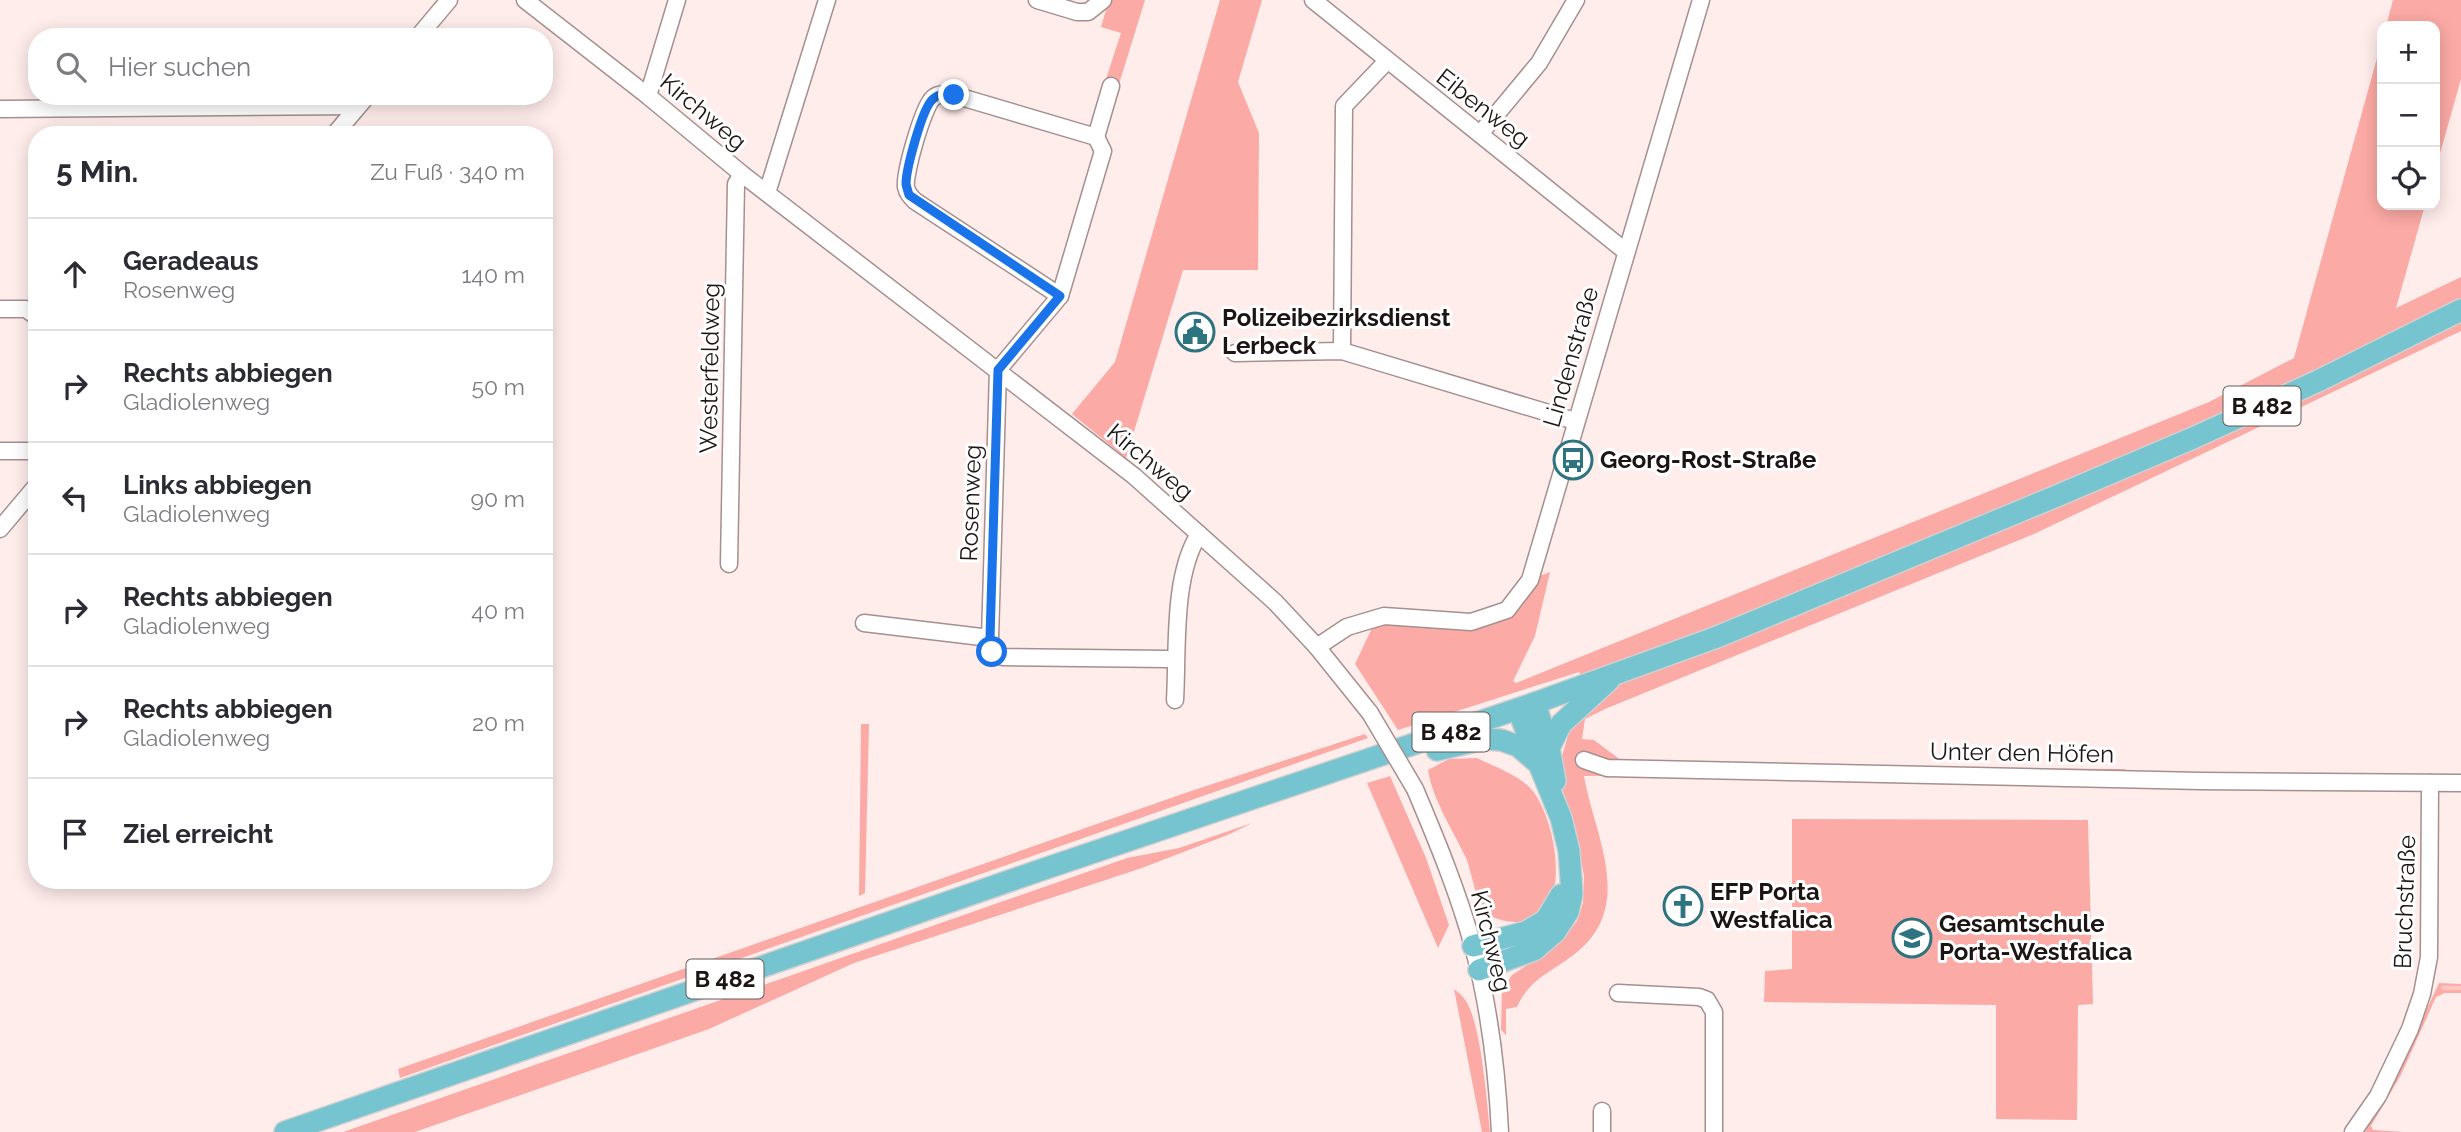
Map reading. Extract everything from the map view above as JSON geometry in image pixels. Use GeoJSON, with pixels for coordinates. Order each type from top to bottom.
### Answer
{"type":"FeatureCollection","features":[{"type":"Feature","properties":{"kind":"main road","name":"B 482"},"geometry":{"type":"LineString","coordinates":[[285,1132],[1614,675],[1717,636],[2059,495],[2318,381],[2461,310]]}},
{"type":"Feature","properties":{"kind":"main road"},"geometry":{"type":"LineString","coordinates":[[1544,756],[1561,724],[1614,675]]}},
{"type":"Feature","properties":{"kind":"main road"},"geometry":{"type":"LineString","coordinates":[[1479,970],[1534,950],[1555,932],[1568,912],[1572,894],[1569,851],[1561,818],[1544,756],[1526,706]]}},
{"type":"Feature","properties":{"kind":"main road"},"geometry":{"type":"LineString","coordinates":[[1384,755],[1426,754],[1484,739],[1501,740],[1544,756]]}},
{"type":"Feature","properties":{"kind":"main road"},"geometry":{"type":"LineString","coordinates":[[1473,946],[1526,932],[1545,920],[1571,875]]}},
{"type":"Feature","properties":{"kind":"street"},"geometry":{"type":"LineString","coordinates":[[426,28],[449,0]]}},
{"type":"Feature","properties":{"kind":"street","name":"Kirchweg"},"geometry":{"type":"LineString","coordinates":[[525,0],[742,174],[1122,466],[1275,602],[1317,647],[1370,713],[1415,789],[1443,855],[1479,970],[1497,1077],[1500,1132]]}},
{"type":"Feature","properties":{"kind":"street"},"geometry":{"type":"LineString","coordinates":[[648,96],[677,0]]}},
{"type":"Feature","properties":{"kind":"street"},"geometry":{"type":"LineString","coordinates":[[767,193],[827,0]]}},
{"type":"Feature","properties":{"kind":"street"},"geometry":{"type":"LineString","coordinates":[[1037,0],[1077,12],[1088,12],[1103,0]]}},
{"type":"Feature","properties":{"kind":"street","name":"Eibenweg"},"geometry":{"type":"LineString","coordinates":[[1312,0],[1625,251]]}},
{"type":"Feature","properties":{"kind":"street"},"geometry":{"type":"LineString","coordinates":[[1480,134],[1539,63],[1576,0]]}},
{"type":"Feature","properties":{"kind":"street","name":"Lindenstraße"},"geometry":{"type":"LineString","coordinates":[[1317,647],[1347,627],[1384,616],[1471,622],[1507,610],[1530,580],[1701,0]]}},
{"type":"Feature","properties":{"kind":"street"},"geometry":{"type":"LineString","coordinates":[[1342,351],[1344,106],[1387,61]]}},
{"type":"Feature","properties":{"kind":"street"},"geometry":{"type":"LineString","coordinates":[[1096,137],[1111,86]]}},
{"type":"Feature","properties":{"kind":"street"},"geometry":{"type":"LineString","coordinates":[[998,370],[1060,296],[1103,151],[1096,137],[954,95],[940,94],[932,99],[926,109],[907,174],[906,187],[915,201],[1060,296]]}},
{"type":"Feature","properties":{"kind":"street"},"geometry":{"type":"LineString","coordinates":[[0,109],[181,105]]}},
{"type":"Feature","properties":{"kind":"street"},"geometry":{"type":"LineString","coordinates":[[341,126],[359,105]]}},
{"type":"Feature","properties":{"kind":"street","name":"Westerfeldweg"},"geometry":{"type":"LineString","coordinates":[[729,564],[736,184],[742,174]]}},
{"type":"Feature","properties":{"kind":"street"},"geometry":{"type":"LineString","coordinates":[[0,309],[28,310]]}},
{"type":"Feature","properties":{"kind":"street"},"geometry":{"type":"LineString","coordinates":[[1235,353],[1342,351],[1575,421]]}},
{"type":"Feature","properties":{"kind":"street","name":"Rosenweg"},"geometry":{"type":"LineString","coordinates":[[990,638],[998,370]]}},
{"type":"Feature","properties":{"kind":"street"},"geometry":{"type":"LineString","coordinates":[[0,452],[28,451]]}},
{"type":"Feature","properties":{"kind":"street"},"geometry":{"type":"LineString","coordinates":[[0,528],[28,495]]}},
{"type":"Feature","properties":{"kind":"street"},"geometry":{"type":"LineString","coordinates":[[1175,701],[1179,611],[1184,575],[1190,548],[1199,534]]}},
{"type":"Feature","properties":{"kind":"street"},"geometry":{"type":"LineString","coordinates":[[864,623],[990,638],[992,652],[1003,657],[1167,659]]}},
{"type":"Feature","properties":{"kind":"street","name":"Unter den Höfen"},"geometry":{"type":"LineString","coordinates":[[1584,760],[1606,768],[2201,781],[2461,783]]}},
{"type":"Feature","properties":{"kind":"street","name":"Bruchstraße"},"geometry":{"type":"LineString","coordinates":[[2353,1132],[2378,1096],[2410,1029],[2422,994],[2429,957],[2430,783]]}},
{"type":"Feature","properties":{"kind":"street"},"geometry":{"type":"LineString","coordinates":[[1618,993],[1699,997],[1707,1000],[1714,1012],[1714,1132]]}},
{"type":"Feature","properties":{"kind":"street"},"geometry":{"type":"LineString","coordinates":[[1602,1111],[1602,1132]]}},
{"type":"Feature","properties":{"kind":"shaded area"},"geometry":{"type":"Polygon","coordinates":[[[1109,0],[1145,0],[1119,84],[1106,79],[1121,33],[1101,27],[1109,0]]]}},
{"type":"Feature","properties":{"kind":"shaded area"},"geometry":{"type":"Polygon","coordinates":[[[1220,0],[1262,0],[1238,82],[1259,133],[1258,270],[1183,270],[1126,458],[1072,414],[1115,362],[1220,0]]]}},
{"type":"Feature","properties":{"kind":"shaded area"},"geometry":{"type":"Polygon","coordinates":[[[2393,0],[2461,0],[2461,79],[2440,153],[2440,21],[2387,21],[2393,0]]]}},
{"type":"Feature","properties":{"kind":"shaded area"},"geometry":{"type":"Polygon","coordinates":[[[2377,58],[2377,210],[2424,210],[2396,308],[2461,277],[2461,331],[2034,534],[1605,709],[1585,719],[1582,739],[1594,740],[1622,761],[2125,769],[2123,783],[1729,775],[1584,776],[1606,869],[1608,891],[1604,913],[1594,934],[1576,953],[1535,982],[1517,1007],[1506,1009],[1506,1035],[1501,1030],[1502,990],[1512,975],[1559,944],[1577,921],[1583,903],[1584,876],[1559,766],[1570,729],[1595,705],[1579,672],[1398,730],[1355,664],[1372,628],[1386,612],[1471,618],[1504,603],[1522,583],[1550,572],[1535,636],[1513,681],[1516,683],[2209,402],[2294,358],[2377,58]]]}},
{"type":"Feature","properties":{"kind":"shaded area"},"geometry":{"type":"Polygon","coordinates":[[[861,724],[869,724],[865,893],[859,896],[861,724]]]}},
{"type":"Feature","properties":{"kind":"shaded area"},"geometry":{"type":"Polygon","coordinates":[[[1365,734],[1368,738],[400,1078],[398,1069],[1191,791],[1365,734]]]}},
{"type":"Feature","properties":{"kind":"shaded area"},"geometry":{"type":"Polygon","coordinates":[[[1477,758],[1527,785],[1541,804],[1548,823],[1554,845],[1554,889],[1547,906],[1535,918],[1512,922],[1487,913],[1476,893],[1466,858],[1434,793],[1428,770],[1449,759],[1477,758]]]}},
{"type":"Feature","properties":{"kind":"shaded area"},"geometry":{"type":"Polygon","coordinates":[[[1390,776],[1426,858],[1449,925],[1438,948],[1367,783],[1390,776]]]}},
{"type":"Feature","properties":{"kind":"shaded area"},"geometry":{"type":"Polygon","coordinates":[[[1792,819],[2088,820],[2093,1004],[2078,1005],[2077,1120],[1996,1119],[1996,1005],[1764,1002],[1765,971],[1792,969],[1792,819]]]}},
{"type":"Feature","properties":{"kind":"shaded area"},"geometry":{"type":"Polygon","coordinates":[[[1252,823],[1142,868],[854,963],[709,1029],[415,1132],[343,1132],[1127,858],[1179,848],[1252,823]]]}},
{"type":"Feature","properties":{"kind":"shaded area"},"geometry":{"type":"Polygon","coordinates":[[[2439,983],[2461,984],[2461,993],[2445,993],[2436,997],[2401,1075],[2371,1126],[2373,1130],[2404,1132],[2365,1132],[2397,1073],[2439,983]]]}},
{"type":"Feature","properties":{"kind":"shaded area"},"geometry":{"type":"Polygon","coordinates":[[[1454,989],[1466,1001],[1476,1027],[1490,1132],[1482,1132],[1454,989]]]}},
{"type":"Feature","properties":{"kind":"waterway"},"geometry":{"type":"LineString","coordinates":[[2443,988],[2461,988]]}},
{"type":"Feature","properties":{"kind":"place","name":"Polizeibezirksdienst Lerbeck"},"geometry":{"type":"Point","coordinates":[1195,332]}},
{"type":"Feature","properties":{"kind":"place","name":"Georg-Rost-Straße"},"geometry":{"type":"Point","coordinates":[1573,460]}},
{"type":"Feature","properties":{"kind":"place","name":"EFP Porta Westfalica"},"geometry":{"type":"Point","coordinates":[1683,906]}},
{"type":"Feature","properties":{"kind":"place","name":"Gesamtschule Porta-Westfalica"},"geometry":{"type":"Point","coordinates":[1912,938]}},
{"type":"Feature","properties":{"kind":"route"},"geometry":{"type":"LineString","coordinates":[[954,95],[940,94],[932,99],[926,109],[907,174],[906,187],[909,195],[1060,296],[998,370],[990,638],[992,652]]}}]}
